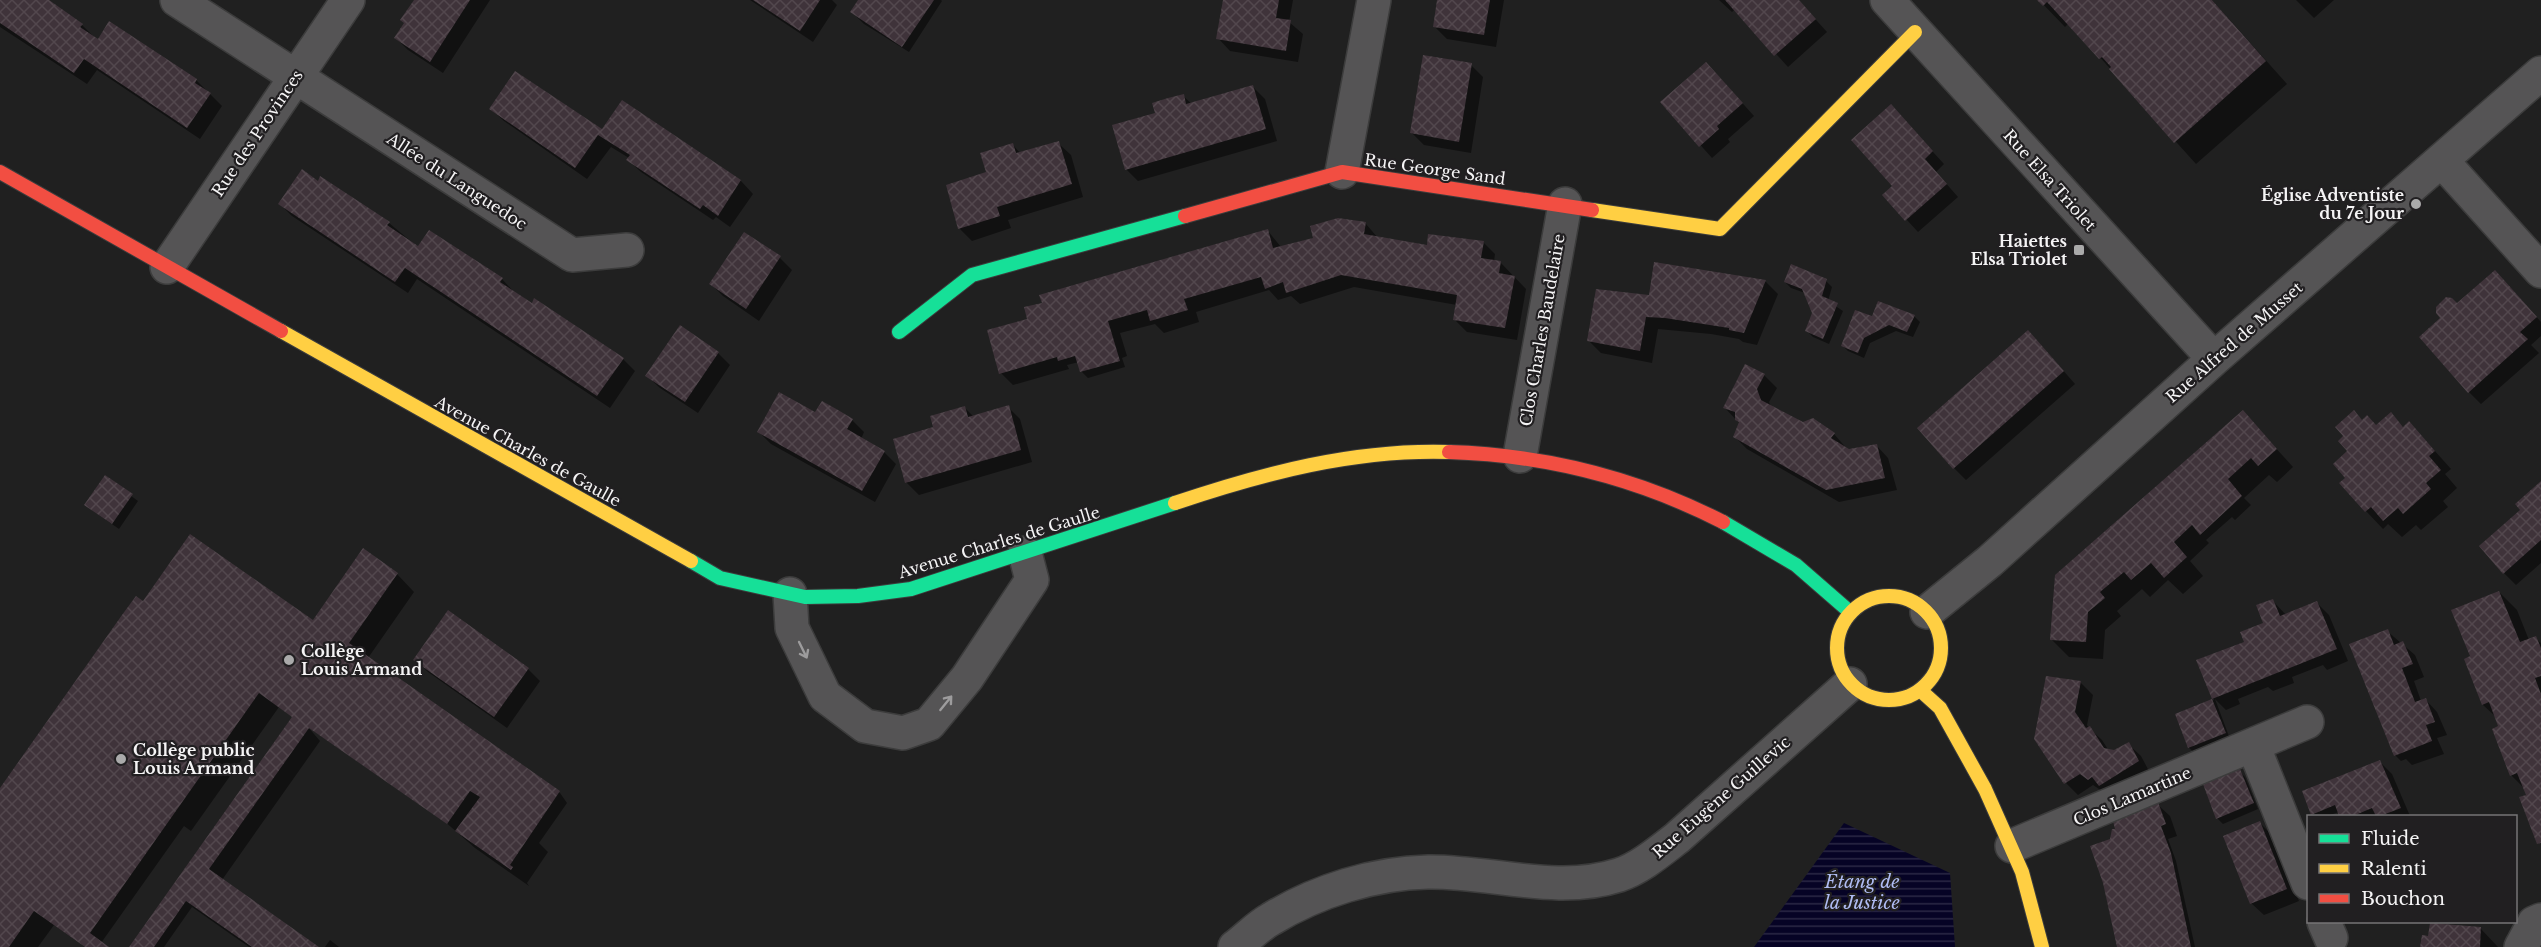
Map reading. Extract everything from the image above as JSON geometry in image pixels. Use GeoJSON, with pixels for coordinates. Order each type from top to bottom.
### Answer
{"type":"FeatureCollection","features":[{"type":"Feature","properties":{"kind":"street","name":"Allée du Languedoc"},"geometry":{"type":"LineString","coordinates":[[177,0],[572,255],[627,250]]}},
{"type":"Feature","properties":{"kind":"street","name":"Rue des Provinces"},"geometry":{"type":"LineString","coordinates":[[167,267],[348,0]]}},
{"type":"Feature","properties":{"kind":"street"},"geometry":{"type":"LineString","coordinates":[[1342,172],[1374,0]]}},
{"type":"Feature","properties":{"kind":"street","name":"Rue Elsa Triolet"},"geometry":{"type":"LineString","coordinates":[[1887,0],[2214,359]]}},
{"type":"Feature","properties":{"kind":"street","name":"Rue George Sand"},"geometry":{"type":"LineString","coordinates":[[899,332],[972,275],[1342,172],[1720,229],[1915,33]]}},
{"type":"Feature","properties":{"kind":"street","name":"Rue Alfred de Musset"},"geometry":{"type":"LineString","coordinates":[[1927,612],[1990,561],[2214,359],[2541,73]]}},
{"type":"Feature","properties":{"kind":"street"},"geometry":{"type":"LineString","coordinates":[[2442,161],[2541,271]]}},
{"type":"Feature","properties":{"kind":"street","name":"Avenue Charles de Gaulle"},"geometry":{"type":"LineString","coordinates":[[0,172],[720,578],[806,597],[868,596],[911,589],[1270,474],[1335,460],[1395,452],[1455,451],[1520,456],[1591,469],[1667,495],[1743,530],[1807,573],[1850,612]]}},
{"type":"Feature","properties":{"kind":"street","name":"Clos Charles Baudelaire"},"geometry":{"type":"LineString","coordinates":[[1520,456],[1565,204]]}},
{"type":"Feature","properties":{"kind":"street"},"geometry":{"type":"LineString","coordinates":[[790,594],[792,628],[825,696],[865,726],[903,733],[929,724],[974,668],[1032,580],[1025,552]]}},
{"type":"Feature","properties":{"kind":"street"},"geometry":{"type":"LineString","coordinates":[[1880,596],[1897,596],[1913,602],[1927,612],[1937,626],[1941,644],[1940,661],[1933,678],[1920,690],[1906,698],[1892,701],[1862,694],[1850,684],[1836,656],[1836,640],[1850,612],[1863,602],[1880,596]]}},
{"type":"Feature","properties":{"kind":"street","name":"Rue Eugène Guillevic"},"geometry":{"type":"LineString","coordinates":[[1235,947],[1270,919],[1323,893],[1378,877],[1427,872],[1565,884],[1620,875],[1649,859],[1677,838],[1850,684]]}},
{"type":"Feature","properties":{"kind":"street"},"geometry":{"type":"LineString","coordinates":[[1920,690],[1940,708],[1985,789],[2022,872],[2042,947]]}},
{"type":"Feature","properties":{"kind":"street","name":"Clos Lamartine"},"geometry":{"type":"LineString","coordinates":[[2012,846],[2307,722]]}},
{"type":"Feature","properties":{"kind":"street"},"geometry":{"type":"LineString","coordinates":[[2253,745],[2307,880]]}},
{"type":"Feature","properties":{"kind":"street"},"geometry":{"type":"LineString","coordinates":[[2521,947],[2534,923],[2541,920]]}},
{"type":"Feature","properties":{"kind":"water","name":"Étang de la Justice"},"geometry":{"type":"Polygon","coordinates":[[[1844,823],[1950,873],[1955,947],[1754,947],[1844,823]]]}},
{"type":"Feature","properties":{"kind":"building"},"geometry":{"type":"Polygon","coordinates":[[[0,0],[49,0],[83,24],[80,27],[98,39],[109,21],[197,79],[195,83],[211,93],[187,128],[84,59],[74,73],[0,23],[0,0]]]}},
{"type":"Feature","properties":{"kind":"building"},"geometry":{"type":"Polygon","coordinates":[[[414,0],[470,0],[430,62],[394,38],[404,23],[400,20],[414,0]]]}},
{"type":"Feature","properties":{"kind":"building"},"geometry":{"type":"Polygon","coordinates":[[[753,0],[820,0],[800,31],[753,0]]]}},
{"type":"Feature","properties":{"kind":"building"},"geometry":{"type":"Polygon","coordinates":[[[858,0],[934,0],[902,47],[850,12],[858,0]]]}},
{"type":"Feature","properties":{"kind":"building"},"geometry":{"type":"Polygon","coordinates":[[[1223,0],[1279,0],[1276,18],[1291,20],[1286,51],[1216,39],[1223,0]]]}},
{"type":"Feature","properties":{"kind":"building"},"geometry":{"type":"Polygon","coordinates":[[[1437,0],[1490,0],[1484,35],[1433,27],[1437,0]]]}},
{"type":"Feature","properties":{"kind":"building"},"geometry":{"type":"Polygon","coordinates":[[[1725,0],[1799,0],[1816,19],[1774,56],[1725,0]]]}},
{"type":"Feature","properties":{"kind":"building"},"geometry":{"type":"Polygon","coordinates":[[[2037,0],[2212,0],[2266,61],[2174,143],[2109,69],[2111,67],[2102,57],[2099,59],[2047,2],[2043,6],[2037,0]]]}},
{"type":"Feature","properties":{"kind":"building"},"geometry":{"type":"Polygon","coordinates":[[[1423,55],[1472,63],[1459,142],[1410,133],[1423,55]]]}},
{"type":"Feature","properties":{"kind":"building"},"geometry":{"type":"Polygon","coordinates":[[[1706,62],[1743,103],[1717,126],[1719,129],[1699,147],[1660,102],[1706,62]]]}},
{"type":"Feature","properties":{"kind":"building"},"geometry":{"type":"Polygon","coordinates":[[[515,71],[602,129],[622,100],[741,180],[718,216],[703,205],[700,209],[626,160],[630,155],[598,135],[575,168],[489,109],[515,71]]]}},
{"type":"Feature","properties":{"kind":"building"},"geometry":{"type":"Polygon","coordinates":[[[1253,85],[1266,129],[1125,170],[1112,125],[1155,113],[1152,103],[1168,98],[1184,94],[1186,104],[1253,85]]]}},
{"type":"Feature","properties":{"kind":"building"},"geometry":{"type":"Polygon","coordinates":[[[1891,104],[1933,151],[1925,159],[1947,184],[1905,221],[1882,195],[1892,186],[1851,140],[1891,104]]]}},
{"type":"Feature","properties":{"kind":"building"},"geometry":{"type":"Polygon","coordinates":[[[1059,141],[1072,184],[997,207],[1000,216],[958,229],[946,185],[986,172],[980,153],[1013,143],[1016,153],[1059,141]]]}},
{"type":"Feature","properties":{"kind":"building"},"geometry":{"type":"Polygon","coordinates":[[[302,169],[318,181],[320,176],[390,222],[387,225],[418,246],[429,230],[503,278],[500,282],[532,303],[534,298],[624,358],[597,396],[405,268],[395,282],[278,204],[302,169]]]}},
{"type":"Feature","properties":{"kind":"building"},"geometry":{"type":"Polygon","coordinates":[[[1338,218],[1366,222],[1364,234],[1427,245],[1428,234],[1484,241],[1481,258],[1501,261],[1499,273],[1515,276],[1505,328],[1453,320],[1457,295],[1341,275],[1286,293],[1283,282],[1265,289],[1261,277],[1184,299],[1188,310],[1150,321],[1147,310],[1108,321],[1120,361],[1080,372],[1075,356],[1058,361],[1057,357],[999,374],[987,330],[1027,319],[1024,307],[1042,303],[1039,295],[1268,229],[1273,248],[1313,238],[1310,226],[1338,218]]]}},
{"type":"Feature","properties":{"kind":"building"},"geometry":{"type":"Polygon","coordinates":[[[744,232],[781,256],[746,309],[709,284],[744,232]]]}},
{"type":"Feature","properties":{"kind":"building"},"geometry":{"type":"Polygon","coordinates":[[[1654,262],[1766,280],[1744,333],[1729,330],[1729,328],[1646,317],[1640,351],[1587,341],[1596,289],[1649,295],[1654,262]]]}},
{"type":"Feature","properties":{"kind":"building"},"geometry":{"type":"Polygon","coordinates":[[[1791,264],[1827,279],[1822,296],[1838,303],[1823,339],[1805,331],[1812,313],[1802,289],[1784,282],[1791,264]]]}},
{"type":"Feature","properties":{"kind":"building"},"geometry":{"type":"Polygon","coordinates":[[[2495,270],[2537,317],[2520,332],[2528,339],[2468,393],[2419,337],[2440,318],[2436,313],[2436,307],[2446,297],[2452,298],[2457,303],[2495,270]]]}},
{"type":"Feature","properties":{"kind":"building"},"geometry":{"type":"Polygon","coordinates":[[[1878,301],[1915,315],[1907,332],[1889,325],[1864,338],[1858,353],[1841,346],[1855,310],[1872,316],[1878,301]]]}},
{"type":"Feature","properties":{"kind":"building"},"geometry":{"type":"Polygon","coordinates":[[[680,325],[719,352],[685,402],[645,376],[680,325]]]}},
{"type":"Feature","properties":{"kind":"building"},"geometry":{"type":"Polygon","coordinates":[[[2028,330],[2064,371],[1953,469],[1917,428],[2028,330]]]}},
{"type":"Feature","properties":{"kind":"building"},"geometry":{"type":"Polygon","coordinates":[[[1745,364],[1765,374],[1757,389],[1761,400],[1803,422],[1813,418],[1835,433],[1831,438],[1849,449],[1877,444],[1885,478],[1826,490],[1733,437],[1739,422],[1735,420],[1735,412],[1723,408],[1745,364]]]}},
{"type":"Feature","properties":{"kind":"building"},"geometry":{"type":"Polygon","coordinates":[[[779,392],[815,412],[822,401],[853,419],[847,429],[885,451],[862,491],[757,432],[779,392]]]}},
{"type":"Feature","properties":{"kind":"building"},"geometry":{"type":"Polygon","coordinates":[[[1009,405],[1021,450],[905,483],[893,439],[933,427],[930,416],[965,406],[968,417],[1009,405]]]}},
{"type":"Feature","properties":{"kind":"building"},"geometry":{"type":"Polygon","coordinates":[[[2243,410],[2277,449],[2258,466],[2251,458],[2228,479],[2242,496],[2200,535],[2192,525],[2174,542],[2187,557],[2164,578],[2151,563],[2131,580],[2124,572],[2100,592],[2105,598],[2088,612],[2086,642],[2050,640],[2055,575],[2243,410]]]}},
{"type":"Feature","properties":{"kind":"building"},"geometry":{"type":"Polygon","coordinates":[[[2354,410],[2362,420],[2367,415],[2376,425],[2391,412],[2403,427],[2409,421],[2435,451],[2429,456],[2441,470],[2426,483],[2431,489],[2403,514],[2398,508],[2383,521],[2371,507],[2365,512],[2339,483],[2345,478],[2333,464],[2347,451],[2338,441],[2343,436],[2335,427],[2354,410]]]}},
{"type":"Feature","properties":{"kind":"building"},"geometry":{"type":"Polygon","coordinates":[[[105,475],[133,494],[112,524],[84,505],[105,475]]]}},
{"type":"Feature","properties":{"kind":"building"},"geometry":{"type":"Polygon","coordinates":[[[2541,481],[2541,540],[2503,574],[2479,546],[2520,510],[2515,504],[2541,481]]]}},
{"type":"Feature","properties":{"kind":"building","name":"Collège public Louis Armand"},"geometry":{"type":"Polygon","coordinates":[[[190,534],[313,620],[363,548],[398,573],[349,643],[560,791],[510,865],[513,867],[511,870],[455,831],[480,797],[470,791],[447,824],[309,728],[209,869],[319,947],[252,947],[186,901],[154,947],[129,947],[292,717],[259,693],[90,933],[109,947],[85,947],[34,911],[9,947],[0,947],[0,788],[136,596],[143,601],[190,534]]]}},
{"type":"Feature","properties":{"kind":"building"},"geometry":{"type":"Polygon","coordinates":[[[2499,591],[2520,642],[2536,636],[2541,648],[2541,676],[2535,678],[2541,694],[2541,843],[2537,844],[2519,797],[2526,795],[2517,773],[2510,776],[2492,729],[2498,726],[2489,702],[2482,705],[2464,659],[2470,656],[2451,610],[2499,591]]]}},
{"type":"Feature","properties":{"kind":"building"},"geometry":{"type":"Polygon","coordinates":[[[2273,599],[2280,616],[2317,601],[2337,649],[2212,699],[2196,660],[2244,642],[2240,632],[2263,623],[2256,605],[2273,599]]]}},
{"type":"Feature","properties":{"kind":"building"},"geometry":{"type":"Polygon","coordinates":[[[448,610],[529,668],[494,717],[413,660],[448,610]]]}},
{"type":"Feature","properties":{"kind":"building"},"geometry":{"type":"Polygon","coordinates":[[[2388,629],[2394,645],[2403,641],[2413,664],[2402,668],[2415,702],[2426,698],[2435,722],[2426,725],[2432,741],[2394,756],[2349,644],[2388,629]]]}},
{"type":"Feature","properties":{"kind":"building"},"geometry":{"type":"Polygon","coordinates":[[[2046,676],[2081,681],[2075,712],[2086,728],[2090,726],[2104,748],[2114,750],[2129,742],[2139,761],[2099,786],[2092,777],[2088,780],[2080,774],[2064,784],[2034,739],[2046,676]]]}},
{"type":"Feature","properties":{"kind":"building"},"geometry":{"type":"Polygon","coordinates":[[[2212,699],[2226,733],[2188,748],[2175,714],[2212,699]]]}},
{"type":"Feature","properties":{"kind":"building"},"geometry":{"type":"Polygon","coordinates":[[[2380,760],[2401,808],[2383,815],[2376,815],[2372,808],[2355,815],[2339,815],[2335,805],[2311,815],[2302,791],[2380,760]]]}},
{"type":"Feature","properties":{"kind":"building"},"geometry":{"type":"Polygon","coordinates":[[[2240,769],[2254,803],[2216,819],[2203,784],[2240,769]]]}},
{"type":"Feature","properties":{"kind":"building"},"geometry":{"type":"Polygon","coordinates":[[[2158,802],[2166,824],[2161,826],[2171,853],[2191,947],[2117,947],[2103,883],[2090,846],[2110,839],[2112,829],[2115,829],[2112,817],[2158,802]]]}},
{"type":"Feature","properties":{"kind":"building"},"geometry":{"type":"Polygon","coordinates":[[[2260,821],[2287,889],[2250,904],[2223,836],[2260,821]]]}},
{"type":"Feature","properties":{"kind":"building"},"geometry":{"type":"Polygon","coordinates":[[[2430,923],[2481,927],[2480,947],[2420,947],[2422,935],[2428,936],[2430,923]]]}},
{"type":"Feature","properties":{"kind":"traffic: fast"},"geometry":{"type":"LineString","coordinates":[[899,332],[972,275],[1185,216]]}},
{"type":"Feature","properties":{"kind":"traffic: fast"},"geometry":{"type":"LineString","coordinates":[[691,561],[720,578],[805,597],[858,596],[911,589],[1175,503]]}},
{"type":"Feature","properties":{"kind":"traffic: fast"},"geometry":{"type":"LineString","coordinates":[[1723,522],[1796,565],[1850,612]]}},
{"type":"Feature","properties":{"kind":"traffic: slow"},"geometry":{"type":"LineString","coordinates":[[1592,210],[1720,229],[1915,32]]}},
{"type":"Feature","properties":{"kind":"traffic: slow"},"geometry":{"type":"LineString","coordinates":[[281,331],[691,561]]}},
{"type":"Feature","properties":{"kind":"traffic: slow"},"geometry":{"type":"LineString","coordinates":[[1175,503],[1242,482],[1310,465],[1379,454],[1449,452]]}},
{"type":"Feature","properties":{"kind":"traffic: slow"},"geometry":{"type":"LineString","coordinates":[[1889,596],[1909,600],[1926,611],[1937,628],[1941,648],[1937,668],[1926,685],[1909,696],[1889,700],[1869,696],[1852,685],[1841,668],[1837,648],[1841,628],[1852,611],[1869,600],[1889,596]]}},
{"type":"Feature","properties":{"kind":"traffic: slow"},"geometry":{"type":"LineString","coordinates":[[1920,690],[1940,708],[1985,789],[2022,872],[2042,947]]}},
{"type":"Feature","properties":{"kind":"traffic: jam"},"geometry":{"type":"LineString","coordinates":[[0,172],[281,331]]}},
{"type":"Feature","properties":{"kind":"traffic: jam"},"geometry":{"type":"LineString","coordinates":[[1185,216],[1342,172],[1592,210]]}},
{"type":"Feature","properties":{"kind":"traffic: jam"},"geometry":{"type":"LineString","coordinates":[[1449,452],[1521,458],[1590,472],[1658,493],[1723,522]]}},
{"type":"Feature","properties":{"kind":"place","name":"Église Adventiste du 7e Jour"},"geometry":{"type":"Point","coordinates":[2416,204]}},
{"type":"Feature","properties":{"kind":"place","name":"Haiettes Elsa Triolet"},"geometry":{"type":"Point","coordinates":[2079,250]}},
{"type":"Feature","properties":{"kind":"place","name":"Collège Louis Armand"},"geometry":{"type":"Point","coordinates":[289,660]}},
{"type":"Feature","properties":{"kind":"place","name":"Collège public Louis Armand"},"geometry":{"type":"Point","coordinates":[121,759]}}]}
